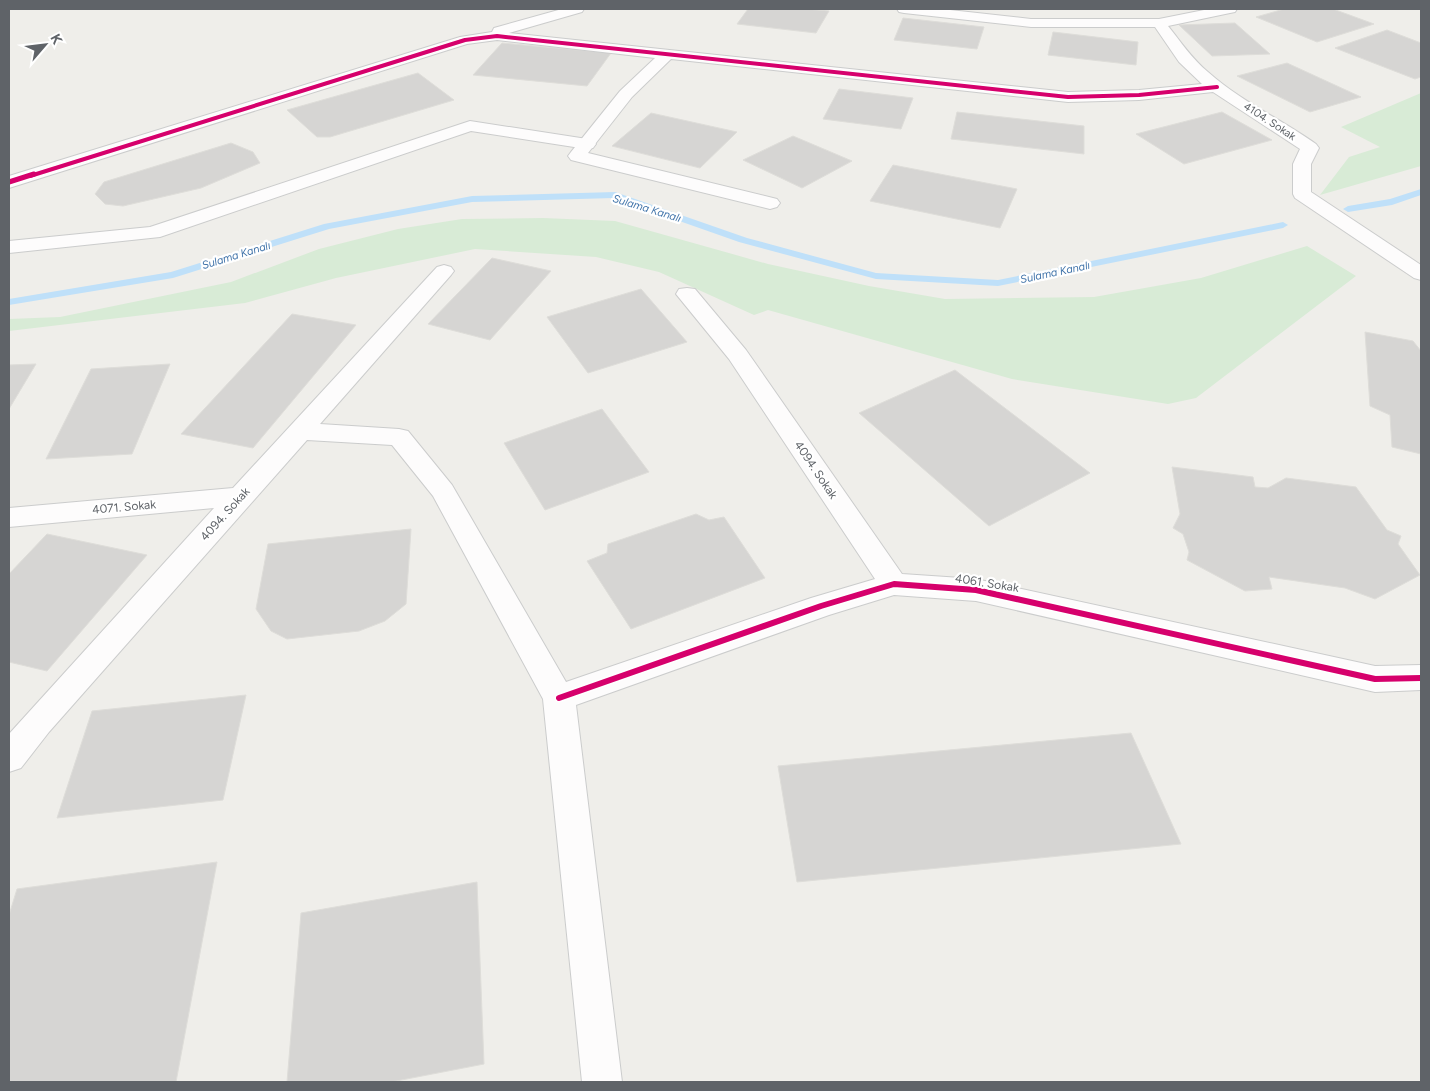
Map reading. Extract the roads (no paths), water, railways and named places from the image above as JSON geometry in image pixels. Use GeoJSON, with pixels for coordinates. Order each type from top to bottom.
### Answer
{"type":"FeatureCollection","features":[{"type":"Feature","properties":{"kind":"street"},"geometry":{"type":"LineString","coordinates":[[9,182],[466,40],[577,9]]}},
{"type":"Feature","properties":{"kind":"street"},"geometry":{"type":"LineString","coordinates":[[904,9],[1031,23],[1159,23],[1230,9]]}},
{"type":"Feature","properties":{"kind":"street"},"geometry":{"type":"LineString","coordinates":[[1116,9],[1159,23]]}},
{"type":"Feature","properties":{"kind":"street","name":"4104. Sokak"},"geometry":{"type":"LineString","coordinates":[[1159,23],[1189,63],[1217,87],[1287,130],[1310,148],[1302,164],[1302,194],[1421,274]]}},
{"type":"Feature","properties":{"kind":"street"},"geometry":{"type":"LineString","coordinates":[[466,40],[497,36],[1068,97],[1139,95],[1217,87]]}},
{"type":"Feature","properties":{"kind":"street"},"geometry":{"type":"LineString","coordinates":[[668,54],[626,94],[577,156],[770,203]]}},
{"type":"Feature","properties":{"kind":"street"},"geometry":{"type":"LineString","coordinates":[[9,247],[153,233],[470,126],[587,144]]}},
{"type":"Feature","properties":{"kind":"street","name":"4094. Sokak"},"geometry":{"type":"LineString","coordinates":[[9,758],[38,722],[444,271]]}},
{"type":"Feature","properties":{"kind":"street","name":"4094. Sokak"},"geometry":{"type":"LineString","coordinates":[[687,294],[738,356],[894,584]]}},
{"type":"Feature","properties":{"kind":"street"},"geometry":{"type":"LineString","coordinates":[[300,430],[399,437],[443,491],[559,698],[602,1082]]}},
{"type":"Feature","properties":{"kind":"street","name":"4071. Sokak"},"geometry":{"type":"LineString","coordinates":[[9,517],[240,497]]}},
{"type":"Feature","properties":{"kind":"street","name":"4061. Sokak"},"geometry":{"type":"LineString","coordinates":[[559,698],[821,606],[894,584],[976,590],[1375,679],[1421,678]]}},
{"type":"Feature","properties":{"kind":"waterway","name":"Sulama Kanalı"},"geometry":{"type":"LineString","coordinates":[[1348,209],[1392,202],[1421,192]]}},
{"type":"Feature","properties":{"kind":"waterway","name":"Sulama Kanalı"},"geometry":{"type":"LineString","coordinates":[[9,302],[173,275],[327,226],[472,199],[615,195],[743,240],[876,276],[998,283],[1283,225]]}}]}
